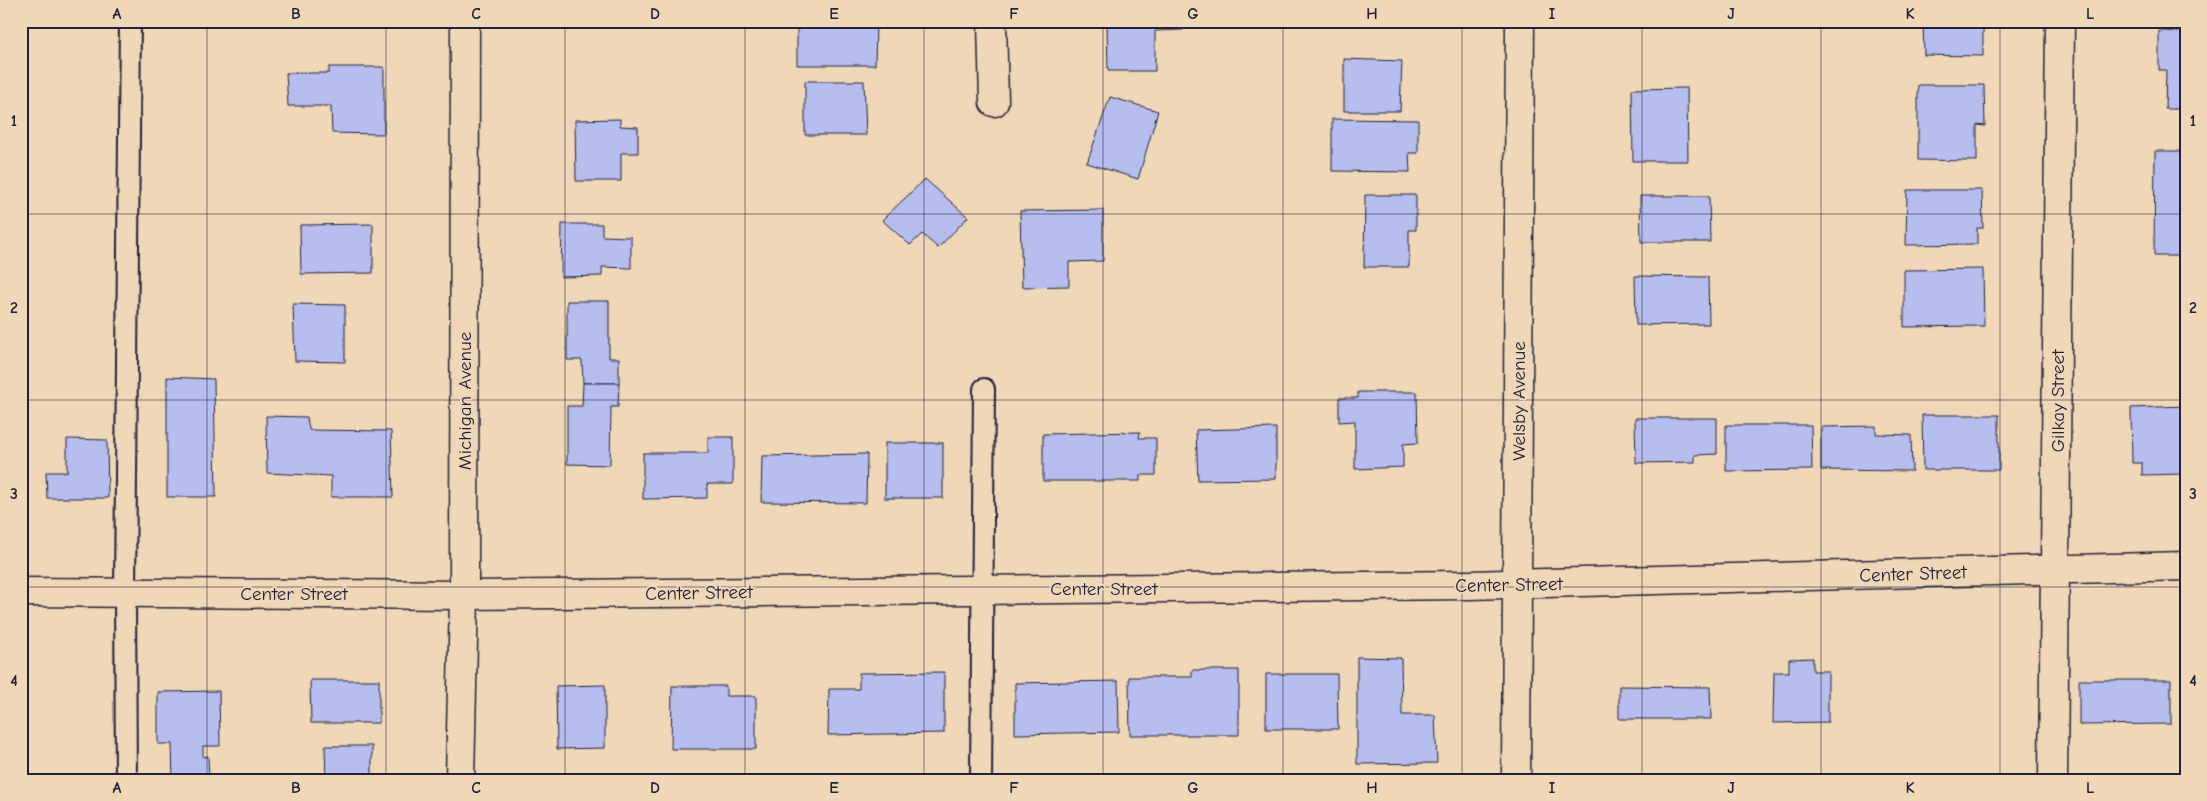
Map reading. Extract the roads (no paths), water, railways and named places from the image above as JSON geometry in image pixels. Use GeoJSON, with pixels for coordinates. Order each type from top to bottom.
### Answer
{"type":"FeatureCollection","features":[{"type":"Feature","properties":{"kind":"street","name":"Michigan Avenue"},"geometry":{"type":"LineString","coordinates":[[460,780],[464,595],[465,21]]}},
{"type":"Feature","properties":{"kind":"street"},"geometry":{"type":"LineString","coordinates":[[992,21],[994,102]]}},
{"type":"Feature","properties":{"kind":"street","name":"Welsby Avenue"},"geometry":{"type":"LineString","coordinates":[[1516,780],[1520,21]]}},
{"type":"Feature","properties":{"kind":"street","name":"Gilkay Street"},"geometry":{"type":"LineString","coordinates":[[2053,780],[2060,21]]}},
{"type":"Feature","properties":{"kind":"street","name":"Center Street"},"geometry":{"type":"LineString","coordinates":[[21,592],[464,595],[1517,585],[2056,568],[2186,566]]}},
{"type":"Feature","properties":{"kind":"lane"},"geometry":{"type":"LineString","coordinates":[[126,780],[125,592],[130,21]]}},
{"type":"Feature","properties":{"kind":"lane"},"geometry":{"type":"LineString","coordinates":[[981,780],[984,389]]}}]}
